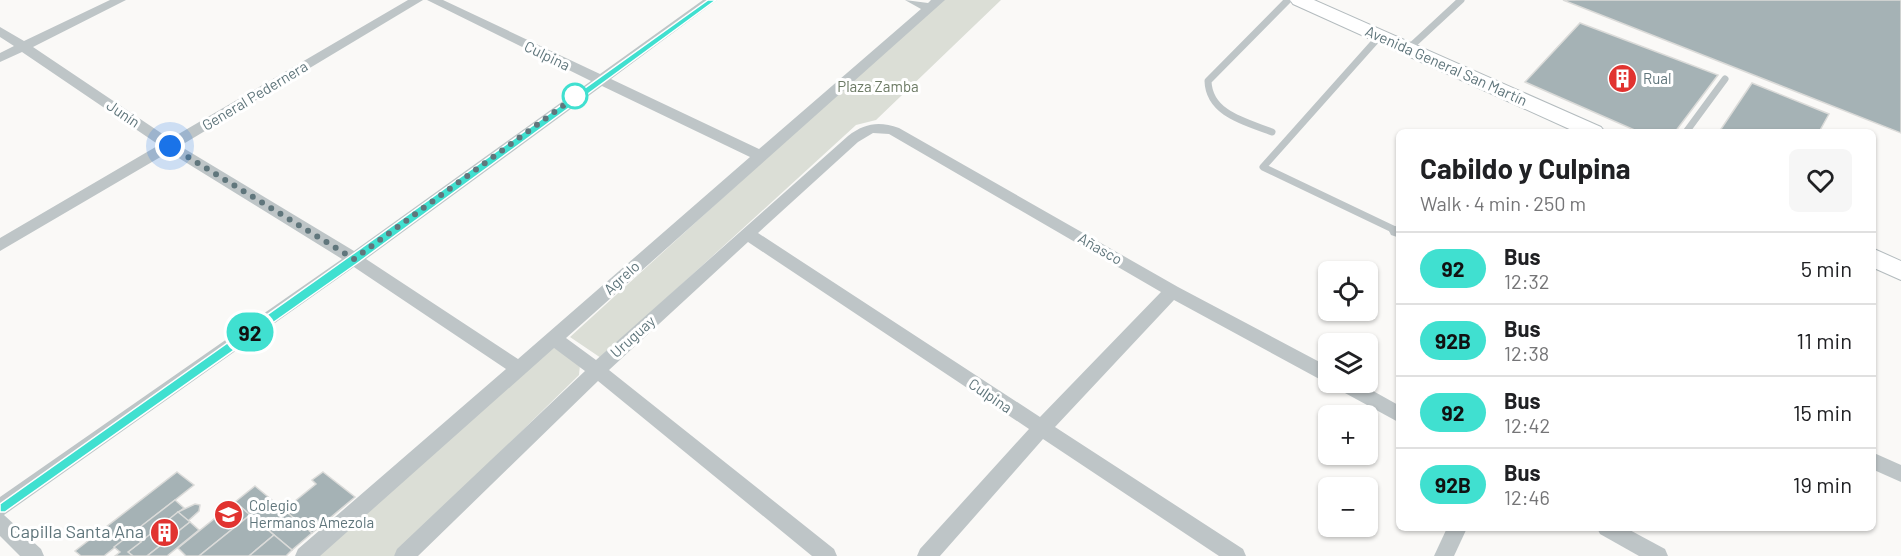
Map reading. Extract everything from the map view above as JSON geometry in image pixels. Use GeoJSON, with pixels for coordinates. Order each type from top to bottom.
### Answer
{"type":"FeatureCollection","features":[{"type":"Feature","properties":{"kind":"street"},"geometry":{"type":"LineString","coordinates":[[0,58],[120,0]]}},
{"type":"Feature","properties":{"kind":"street","name":"General Pedernera"},"geometry":{"type":"LineString","coordinates":[[0,245],[417,0]]}},
{"type":"Feature","properties":{"kind":"street","name":"Culpina"},"geometry":{"type":"LineString","coordinates":[[433,0],[760,156]]}},
{"type":"Feature","properties":{"kind":"street"},"geometry":{"type":"LineString","coordinates":[[0,508],[354,259],[711,0]]}},
{"type":"Feature","properties":{"kind":"street"},"geometry":{"type":"LineString","coordinates":[[911,0],[934,4]]}},
{"type":"Feature","properties":{"kind":"street","name":"Avenida General San Martín"},"geometry":{"type":"LineString","coordinates":[[1299,0],[1587,129]]}},
{"type":"Feature","properties":{"kind":"street","name":"Agrelo"},"geometry":{"type":"LineString","coordinates":[[305,556],[934,4]]}},
{"type":"Feature","properties":{"kind":"street","name":"Junín"},"geometry":{"type":"LineString","coordinates":[[0,31],[170,146],[354,259],[519,369]]}},
{"type":"Feature","properties":{"kind":"street","name":"Uruguay"},"geometry":{"type":"LineString","coordinates":[[406,556],[597,370],[746,234],[853,139],[870,127]]}},
{"type":"Feature","properties":{"kind":"street","name":"Añasco"},"geometry":{"type":"LineString","coordinates":[[870,127],[881,127],[894,131],[1172,291],[1318,370]]}},
{"type":"Feature","properties":{"kind":"street","name":"Culpina"},"geometry":{"type":"LineString","coordinates":[[746,234],[1040,430],[1236,556]]}},
{"type":"Feature","properties":{"kind":"street"},"geometry":{"type":"LineString","coordinates":[[1876,259],[1901,271]]}},
{"type":"Feature","properties":{"kind":"street"},"geometry":{"type":"LineString","coordinates":[[927,556],[1040,430],[1172,291]]}},
{"type":"Feature","properties":{"kind":"street"},"geometry":{"type":"LineString","coordinates":[[554,339],[597,370],[827,556]]}},
{"type":"Feature","properties":{"kind":"street"},"geometry":{"type":"LineString","coordinates":[[1360,393],[1396,413]]}},
{"type":"Feature","properties":{"kind":"street"},"geometry":{"type":"LineString","coordinates":[[1876,462],[1901,474]]}},
{"type":"Feature","properties":{"kind":"street"},"geometry":{"type":"LineString","coordinates":[[0,523],[34,556]]}},
{"type":"Feature","properties":{"kind":"street"},"geometry":{"type":"LineString","coordinates":[[1444,556],[1456,531]]}},
{"type":"Feature","properties":{"kind":"street"},"geometry":{"type":"LineString","coordinates":[[1612,531],[1658,556]]}},
{"type":"Feature","properties":{"kind":"lane"},"geometry":{"type":"LineString","coordinates":[[1272,132],[1224,111],[1209,96],[1206,87],[1208,81],[1288,0]]}},
{"type":"Feature","properties":{"kind":"lane"},"geometry":{"type":"LineString","coordinates":[[1407,50],[1461,0]]}},
{"type":"Feature","properties":{"kind":"lane"},"geometry":{"type":"LineString","coordinates":[[1379,37],[1263,167],[1396,230]]}},
{"type":"Feature","properties":{"kind":"lane"},"geometry":{"type":"LineString","coordinates":[[1688,129],[1725,80]]}},
{"type":"Feature","properties":{"kind":"green space","name":"Plaza Zamba"},"geometry":{"type":"Polygon","coordinates":[[[944,0],[1001,0],[876,120],[856,125],[601,358],[570,337],[833,97],[944,0]]]}},
{"type":"Feature","properties":{"kind":"green space"},"geometry":{"type":"Polygon","coordinates":[[[553,347],[580,365],[579,375],[394,556],[316,556],[553,347]]]}},
{"type":"Feature","properties":{"kind":"building"},"geometry":{"type":"Polygon","coordinates":[[[1563,0],[1901,0],[1901,133],[1563,0]]]}},
{"type":"Feature","properties":{"kind":"building","name":"Rual"},"geometry":{"type":"Polygon","coordinates":[[[1580,23],[1718,75],[1677,129],[1632,129],[1525,82],[1580,23]]]}},
{"type":"Feature","properties":{"kind":"building"},"geometry":{"type":"Polygon","coordinates":[[[1752,83],[1829,114],[1821,129],[1721,129],[1752,83]]]}},
{"type":"Feature","properties":{"kind":"building"},"geometry":{"type":"Polygon","coordinates":[[[177,472],[194,485],[104,556],[81,556],[75,551],[177,472]]]}},
{"type":"Feature","properties":{"kind":"building"},"geometry":{"type":"Polygon","coordinates":[[[323,472],[355,497],[312,533],[284,510],[316,484],[312,480],[323,472]]]}},
{"type":"Feature","properties":{"kind":"building"},"geometry":{"type":"Polygon","coordinates":[[[255,486],[312,533],[292,550],[235,502],[255,486]]]}},
{"type":"Feature","properties":{"kind":"building"},"geometry":{"type":"Polygon","coordinates":[[[175,500],[184,508],[141,542],[131,534],[175,500]]]}},
{"type":"Feature","properties":{"kind":"building"},"geometry":{"type":"Polygon","coordinates":[[[235,502],[250,515],[199,556],[186,556],[178,548],[235,502]]]}},
{"type":"Feature","properties":{"kind":"building"},"geometry":{"type":"Polygon","coordinates":[[[195,504],[200,505],[199,511],[188,521],[178,512],[195,504]]]}},
{"type":"Feature","properties":{"kind":"building","name":"Capilla Santa Ana"},"geometry":{"type":"Polygon","coordinates":[[[178,512],[190,522],[147,556],[133,556],[128,552],[178,512]]]}},
{"type":"Feature","properties":{"kind":"building"},"geometry":{"type":"Polygon","coordinates":[[[250,515],[274,535],[249,556],[199,556],[250,515]]]}},
{"type":"Feature","properties":{"kind":"building"},"geometry":{"type":"Polygon","coordinates":[[[190,522],[199,530],[167,556],[147,556],[190,522]]]}},
{"type":"Feature","properties":{"kind":"building"},"geometry":{"type":"Polygon","coordinates":[[[131,534],[141,542],[128,552],[133,556],[115,556],[120,552],[114,547],[131,534]]]}},
{"type":"Feature","properties":{"kind":"building"},"geometry":{"type":"Polygon","coordinates":[[[274,535],[292,550],[286,556],[249,556],[274,535]]]}},
{"type":"Feature","properties":{"kind":"bus line","name":"92"},"geometry":{"type":"LineString","coordinates":[[0,508],[354,259],[711,0]]}},
{"type":"Feature","properties":{"kind":"place","name":"Rual"},"geometry":{"type":"Point","coordinates":[1622,79]}},
{"type":"Feature","properties":{"kind":"place","name":"Colegio Hermanos Amezola"},"geometry":{"type":"Point","coordinates":[228,515]}},
{"type":"Feature","properties":{"kind":"place","name":"Capilla Santa Ana"},"geometry":{"type":"Point","coordinates":[165,532]}},
{"type":"Feature","properties":{"kind":"route"},"geometry":{"type":"LineString","coordinates":[[170,146],[354,259],[579,94],[575,96]]}}]}
